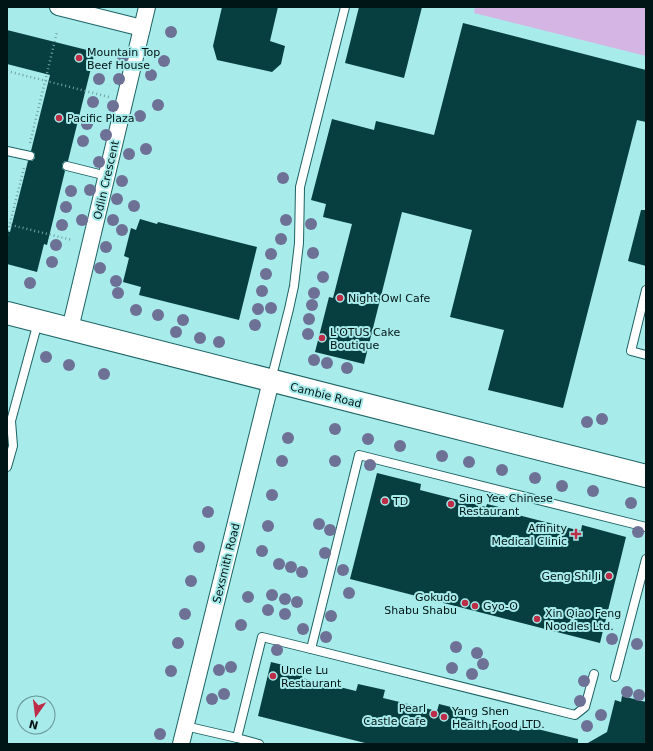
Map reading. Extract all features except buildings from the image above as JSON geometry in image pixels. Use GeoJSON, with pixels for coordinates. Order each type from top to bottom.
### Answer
{"type":"FeatureCollection","features":[{"type":"Feature","properties":{"kind":"main road","name":"Cambie Road"},"geometry":{"type":"LineString","coordinates":[[7,313],[271,382],[646,476]]}},
{"type":"Feature","properties":{"kind":"street"},"geometry":{"type":"LineString","coordinates":[[58,7],[142,28]]}},
{"type":"Feature","properties":{"kind":"street","name":"Odlin Crescent"},"geometry":{"type":"LineString","coordinates":[[70,329],[147,7]]}},
{"type":"Feature","properties":{"kind":"street","name":"Sexsmith Road"},"geometry":{"type":"LineString","coordinates":[[181,744],[271,382]]}},
{"type":"Feature","properties":{"kind":"lane"},"geometry":{"type":"LineString","coordinates":[[271,382],[294,286],[299,243],[300,187],[345,7]]}},
{"type":"Feature","properties":{"kind":"lane"},"geometry":{"type":"LineString","coordinates":[[7,151],[28,156]]}},
{"type":"Feature","properties":{"kind":"lane"},"geometry":{"type":"LineString","coordinates":[[67,166],[107,176]]}},
{"type":"Feature","properties":{"kind":"lane"},"geometry":{"type":"LineString","coordinates":[[646,290],[631,351],[646,355]]}},
{"type":"Feature","properties":{"kind":"lane"},"geometry":{"type":"LineString","coordinates":[[7,467],[13,446],[9,420],[38,321]]}},
{"type":"Feature","properties":{"kind":"lane"},"geometry":{"type":"LineString","coordinates":[[311,649],[359,455],[646,527]]}},
{"type":"Feature","properties":{"kind":"lane"},"geometry":{"type":"LineString","coordinates":[[615,676],[646,559]]}},
{"type":"Feature","properties":{"kind":"lane"},"geometry":{"type":"LineString","coordinates":[[237,738],[262,637],[575,715],[585,707],[594,674]]}},
{"type":"Feature","properties":{"kind":"lane"},"geometry":{"type":"LineString","coordinates":[[185,726],[260,744]]}},
{"type":"Feature","properties":{"kind":"path"},"geometry":{"type":"LineString","coordinates":[[7,235],[8,224],[28,156],[57,32]]}},
{"type":"Feature","properties":{"kind":"path"},"geometry":{"type":"LineString","coordinates":[[7,71],[108,97]]}},
{"type":"Feature","properties":{"kind":"path"},"geometry":{"type":"LineString","coordinates":[[8,224],[72,240]]}},
{"type":"Feature","properties":{"kind":"shaded area"},"geometry":{"type":"Polygon","coordinates":[[[475,7],[646,7],[646,56],[474,13],[475,7]]]}},
{"type":"Feature","properties":{"kind":"place","name":"Mountain Top Beef House"},"geometry":{"type":"Point","coordinates":[79,58]}},
{"type":"Feature","properties":{"kind":"place","name":"Pacific Plaza"},"geometry":{"type":"Point","coordinates":[59,118]}},
{"type":"Feature","properties":{"kind":"place","name":"Night Owl Cafe"},"geometry":{"type":"Point","coordinates":[340,298]}},
{"type":"Feature","properties":{"kind":"place","name":"L'OTUS Cake Boutique"},"geometry":{"type":"Point","coordinates":[322,338]}},
{"type":"Feature","properties":{"kind":"place","name":"TD"},"geometry":{"type":"Point","coordinates":[385,501]}},
{"type":"Feature","properties":{"kind":"place","name":"Sing Yee Chinese Restaurant"},"geometry":{"type":"Point","coordinates":[451,504]}},
{"type":"Feature","properties":{"kind":"place","name":"Affinity Medical Clinic"},"geometry":{"type":"Point","coordinates":[576,534]}},
{"type":"Feature","properties":{"kind":"place","name":"Geng Shi Ji"},"geometry":{"type":"Point","coordinates":[609,576]}},
{"type":"Feature","properties":{"kind":"place","name":"Gokudo Shabu Shabu"},"geometry":{"type":"Point","coordinates":[465,603]}},
{"type":"Feature","properties":{"kind":"place","name":"Gyo-O"},"geometry":{"type":"Point","coordinates":[475,606]}},
{"type":"Feature","properties":{"kind":"place","name":"Xin Qiao Feng Noodles Ltd."},"geometry":{"type":"Point","coordinates":[537,619]}},
{"type":"Feature","properties":{"kind":"place","name":"Uncle Lu Restaurant"},"geometry":{"type":"Point","coordinates":[273,676]}},
{"type":"Feature","properties":{"kind":"place","name":"Pearl Castle Cafe"},"geometry":{"type":"Point","coordinates":[434,714]}},
{"type":"Feature","properties":{"kind":"place","name":"Yang Shen Health Food LTD."},"geometry":{"type":"Point","coordinates":[444,717]}}]}
